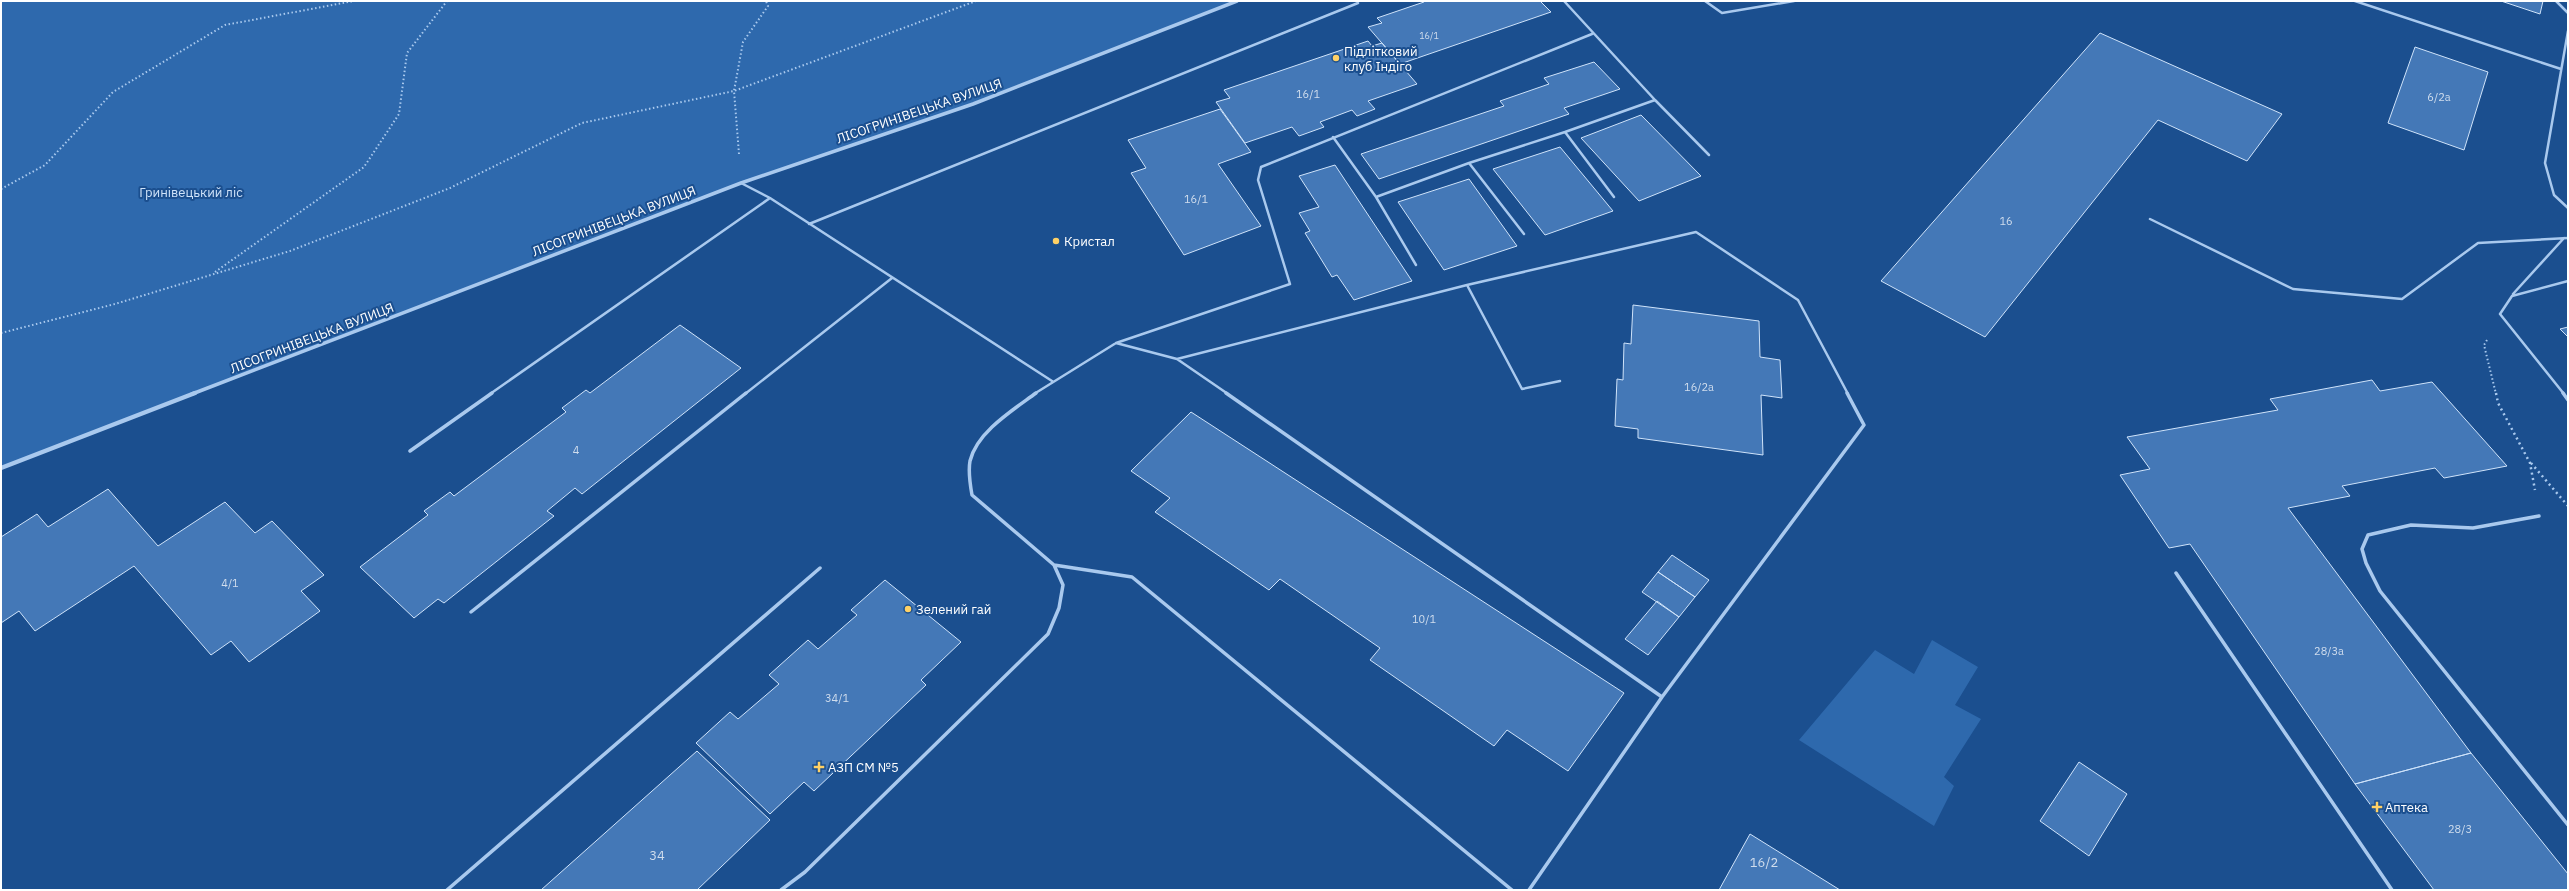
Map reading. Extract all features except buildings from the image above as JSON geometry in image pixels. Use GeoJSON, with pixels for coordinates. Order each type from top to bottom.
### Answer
{"type":"FeatureCollection","features":[{"type":"Feature","properties":{"kind":"street","name":"ЛІСОГРИНІВЕЦЬКА ВУЛИЦЯ"},"geometry":{"type":"LineString","coordinates":[[1,468],[741,183],[972,104],[1237,1]]}},
{"type":"Feature","properties":{"kind":"lane"},"geometry":{"type":"LineString","coordinates":[[1564,1],[1592,34],[1709,155]]}},
{"type":"Feature","properties":{"kind":"lane"},"geometry":{"type":"LineString","coordinates":[[1705,1],[1722,13],[1794,1]]}},
{"type":"Feature","properties":{"kind":"lane"},"geometry":{"type":"LineString","coordinates":[[2355,1],[2561,69]]}},
{"type":"Feature","properties":{"kind":"lane"},"geometry":{"type":"LineString","coordinates":[[2556,1],[2568,13]]}},
{"type":"Feature","properties":{"kind":"lane"},"geometry":{"type":"LineString","coordinates":[[809,224],[1358,3]]}},
{"type":"Feature","properties":{"kind":"lane"},"geometry":{"type":"LineString","coordinates":[[2568,32],[2544,164],[2554,195],[2568,208]]}},
{"type":"Feature","properties":{"kind":"lane"},"geometry":{"type":"LineString","coordinates":[[781,890],[804,872],[1048,634],[1059,608],[1063,585],[1054,565],[972,495],[969,478],[972,457],[983,437],[1052,381],[1116,343],[1290,284],[1258,180],[1261,167],[1592,34]]}},
{"type":"Feature","properties":{"kind":"lane"},"geometry":{"type":"LineString","coordinates":[[1376,197],[1655,100]]}},
{"type":"Feature","properties":{"kind":"lane"},"geometry":{"type":"LineString","coordinates":[[1565,132],[1614,197]]}},
{"type":"Feature","properties":{"kind":"lane"},"geometry":{"type":"LineString","coordinates":[[1333,137],[1376,197],[1416,265]]}},
{"type":"Feature","properties":{"kind":"lane"},"geometry":{"type":"LineString","coordinates":[[1469,164],[1524,234]]}},
{"type":"Feature","properties":{"kind":"lane"},"geometry":{"type":"LineString","coordinates":[[741,183],[770,198],[1052,381]]}},
{"type":"Feature","properties":{"kind":"lane"},"geometry":{"type":"LineString","coordinates":[[410,451],[770,198]]}},
{"type":"Feature","properties":{"kind":"lane"},"geometry":{"type":"LineString","coordinates":[[2150,219],[2293,289],[2402,299],[2478,243],[2568,238]]}},
{"type":"Feature","properties":{"kind":"lane"},"geometry":{"type":"LineString","coordinates":[[1177,359],[1467,285],[1696,232],[1798,300],[1864,425],[1662,697],[1529,890]]}},
{"type":"Feature","properties":{"kind":"lane"},"geometry":{"type":"LineString","coordinates":[[2564,238],[2512,296],[2501,315],[2568,400]]}},
{"type":"Feature","properties":{"kind":"lane"},"geometry":{"type":"LineString","coordinates":[[471,612],[892,278]]}},
{"type":"Feature","properties":{"kind":"lane"},"geometry":{"type":"LineString","coordinates":[[2512,296],[2568,281]]}},
{"type":"Feature","properties":{"kind":"lane"},"geometry":{"type":"LineString","coordinates":[[1467,285],[1522,389],[1560,382]]}},
{"type":"Feature","properties":{"kind":"lane"},"geometry":{"type":"LineString","coordinates":[[1116,343],[1177,359],[1662,697]]}},
{"type":"Feature","properties":{"kind":"lane"},"geometry":{"type":"LineString","coordinates":[[2539,516],[2473,528],[2411,525],[2368,535],[2362,549],[2366,563],[2380,591],[2568,825]]}},
{"type":"Feature","properties":{"kind":"lane"},"geometry":{"type":"LineString","coordinates":[[1054,565],[1132,577],[1512,890]]}},
{"type":"Feature","properties":{"kind":"lane"},"geometry":{"type":"LineString","coordinates":[[447,890],[820,568]]}},
{"type":"Feature","properties":{"kind":"lane"},"geometry":{"type":"LineString","coordinates":[[2176,573],[2392,890]]}},
{"type":"Feature","properties":{"kind":"path"},"geometry":{"type":"LineString","coordinates":[[1,189],[45,165],[114,92],[225,25],[354,1]]}},
{"type":"Feature","properties":{"kind":"path"},"geometry":{"type":"LineString","coordinates":[[213,274],[364,167],[399,114],[407,53],[448,1]]}},
{"type":"Feature","properties":{"kind":"path"},"geometry":{"type":"LineString","coordinates":[[741,183],[734,91],[743,42],[768,6],[766,1]]}},
{"type":"Feature","properties":{"kind":"path"},"geometry":{"type":"LineString","coordinates":[[1,333],[115,304],[290,251],[450,188],[582,123],[734,91],[976,1]]}},
{"type":"Feature","properties":{"kind":"path"},"geometry":{"type":"LineString","coordinates":[[2501,315],[2484,345],[2498,403],[2530,463],[2568,506]]}},
{"type":"Feature","properties":{"kind":"path"},"geometry":{"type":"LineString","coordinates":[[2530,463],[2539,516]]}},
{"type":"Feature","properties":{"kind":"green space","name":"Гринівецький ліс"},"geometry":{"type":"Polygon","coordinates":[[[1,1],[1237,1],[973,104],[741,183],[1,468],[1,1]]]}},
{"type":"Feature","properties":{"kind":"green space"},"geometry":{"type":"Polygon","coordinates":[[[1932,640],[1978,667],[1955,705],[1981,719],[1944,777],[1954,786],[1934,826],[1799,740],[1875,650],[1914,674],[1932,640]]]}},
{"type":"Feature","properties":{"kind":"place","name":"Підлітковий клуб Індіго"},"geometry":{"type":"Point","coordinates":[1336,58]}},
{"type":"Feature","properties":{"kind":"place","name":"Кристал"},"geometry":{"type":"Point","coordinates":[1056,241]}},
{"type":"Feature","properties":{"kind":"place","name":"Зелений гай"},"geometry":{"type":"Point","coordinates":[908,609]}},
{"type":"Feature","properties":{"kind":"place","name":"АЗП СМ №5"},"geometry":{"type":"Point","coordinates":[819,767]}},
{"type":"Feature","properties":{"kind":"place","name":"Аптека"},"geometry":{"type":"Point","coordinates":[2377,807]}}]}
